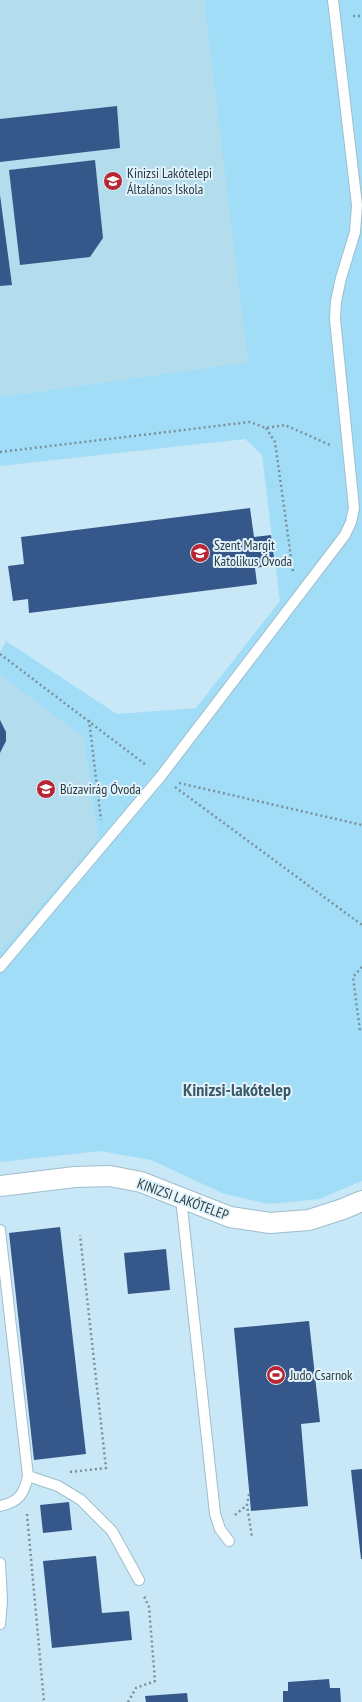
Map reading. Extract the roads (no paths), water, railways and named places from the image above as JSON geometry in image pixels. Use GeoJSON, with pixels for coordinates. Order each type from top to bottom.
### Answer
{"type":"FeatureCollection","features":[{"type":"Feature","properties":{"kind":"street","name":"KINIZSI LAKÓTELEP"},"geometry":{"type":"LineString","coordinates":[[0,1186],[75,1176],[110,1176],[141,1182],[230,1217],[270,1224],[310,1220],[344,1209],[362,1201]]}},
{"type":"Feature","properties":{"kind":"lane"},"geometry":{"type":"LineString","coordinates":[[0,967],[163,778],[345,535],[351,522],[354,508],[335,319],[336,301],[341,278],[355,232],[357,205],[333,0]]}},
{"type":"Feature","properties":{"kind":"lane"},"geometry":{"type":"LineString","coordinates":[[181,1198],[215,1514],[220,1529],[230,1541]]}},
{"type":"Feature","properties":{"kind":"lane"},"geometry":{"type":"LineString","coordinates":[[0,1230],[28,1476],[25,1490],[12,1502],[0,1506]]}},
{"type":"Feature","properties":{"kind":"lane"},"geometry":{"type":"LineString","coordinates":[[28,1476],[58,1486],[81,1500],[112,1531],[139,1580]]}},
{"type":"Feature","properties":{"kind":"lane"},"geometry":{"type":"LineString","coordinates":[[0,1562],[2,1601],[0,1624]]}},
{"type":"Feature","properties":{"kind":"place","name":"Kinizsi Lakótelepi Általános Iskola"},"geometry":{"type":"Point","coordinates":[113,181]}},
{"type":"Feature","properties":{"kind":"place","name":"Szent Margit Katolikus Óvoda"},"geometry":{"type":"Point","coordinates":[200,553]}},
{"type":"Feature","properties":{"kind":"place","name":"Búzavirág Óvoda"},"geometry":{"type":"Point","coordinates":[46,789]}},
{"type":"Feature","properties":{"kind":"place","name":"Judo Csarnok"},"geometry":{"type":"Point","coordinates":[276,1375]}},
{"type":"Feature","properties":{"kind":"district","name":"Kinizsi-lakótelep"},"geometry":{"type":"Point","coordinates":[237,1090]}}]}
